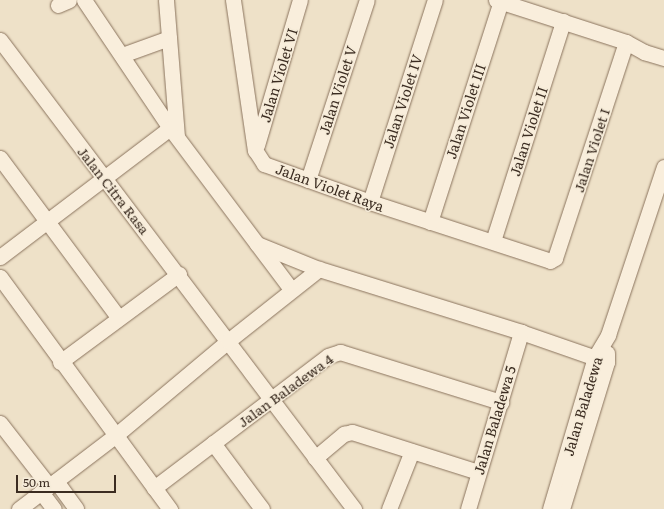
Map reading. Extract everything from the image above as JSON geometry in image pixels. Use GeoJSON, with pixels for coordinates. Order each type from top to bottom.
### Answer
{"type":"FeatureCollection","features":[{"type":"Feature","properties":{"kind":"street"},"geometry":{"type":"LineString","coordinates":[[84,0],[174,132],[291,289]]}},
{"type":"Feature","properties":{"kind":"street"},"geometry":{"type":"LineString","coordinates":[[166,0],[174,132]]}},
{"type":"Feature","properties":{"kind":"street"},"geometry":{"type":"LineString","coordinates":[[233,0],[255,150]]}},
{"type":"Feature","properties":{"kind":"street","name":"Jalan Violet VI"},"geometry":{"type":"LineString","coordinates":[[255,150],[300,0]]}},
{"type":"Feature","properties":{"kind":"street","name":"Jalan Violet V"},"geometry":{"type":"LineString","coordinates":[[308,180],[367,0]]}},
{"type":"Feature","properties":{"kind":"street","name":"Jalan Violet IV"},"geometry":{"type":"LineString","coordinates":[[370,202],[434,0]]}},
{"type":"Feature","properties":{"kind":"street"},"geometry":{"type":"LineString","coordinates":[[498,1],[626,42],[664,58]]}},
{"type":"Feature","properties":{"kind":"street","name":"Jalan Violet III"},"geometry":{"type":"LineString","coordinates":[[430,222],[498,1]]}},
{"type":"Feature","properties":{"kind":"street","name":"Jalan Violet II"},"geometry":{"type":"LineString","coordinates":[[493,241],[563,21]]}},
{"type":"Feature","properties":{"kind":"street"},"geometry":{"type":"LineString","coordinates":[[122,55],[169,38]]}},
{"type":"Feature","properties":{"kind":"street","name":"Jalan Citra Rasa"},"geometry":{"type":"LineString","coordinates":[[0,40],[103,177],[179,274],[354,509]]}},
{"type":"Feature","properties":{"kind":"street"},"geometry":{"type":"LineString","coordinates":[[626,42],[647,42],[664,48]]}},
{"type":"Feature","properties":{"kind":"street","name":"Jalan Violet I"},"geometry":{"type":"LineString","coordinates":[[555,258],[626,42]]}},
{"type":"Feature","properties":{"kind":"street"},"geometry":{"type":"LineString","coordinates":[[0,257],[103,177],[174,132]]}},
{"type":"Feature","properties":{"kind":"street","name":"Jalan Violet Raya"},"geometry":{"type":"LineString","coordinates":[[255,150],[264,164],[308,180],[430,222],[550,260],[555,258]]}},
{"type":"Feature","properties":{"kind":"street"},"geometry":{"type":"LineString","coordinates":[[0,158],[120,318]]}},
{"type":"Feature","properties":{"kind":"street","name":"Jalan Baladewa"},"geometry":{"type":"LineString","coordinates":[[562,509],[607,338],[664,167]]}},
{"type":"Feature","properties":{"kind":"street"},"geometry":{"type":"LineString","coordinates":[[257,244],[319,269],[521,332],[601,360]]}},
{"type":"Feature","properties":{"kind":"street"},"geometry":{"type":"LineString","coordinates":[[19,509],[116,435],[228,340],[291,289],[319,269]]}},
{"type":"Feature","properties":{"kind":"street"},"geometry":{"type":"LineString","coordinates":[[60,362],[179,274]]}},
{"type":"Feature","properties":{"kind":"street"},"geometry":{"type":"LineString","coordinates":[[0,277],[60,362],[170,509]]}},
{"type":"Feature","properties":{"kind":"street","name":"Jalan Baladewa 5"},"geometry":{"type":"LineString","coordinates":[[468,509],[521,332]]}},
{"type":"Feature","properties":{"kind":"street","name":"Jalan Baladewa 4"},"geometry":{"type":"LineString","coordinates":[[154,488],[270,398],[328,356],[340,352],[501,402]]}},
{"type":"Feature","properties":{"kind":"street","name":"Jalan Baladewa"},"geometry":{"type":"LineString","coordinates":[[550,509],[601,360]]}},
{"type":"Feature","properties":{"kind":"street"},"geometry":{"type":"LineString","coordinates":[[0,423],[49,486],[73,504]]}},
{"type":"Feature","properties":{"kind":"street"},"geometry":{"type":"LineString","coordinates":[[315,458],[344,434],[352,432],[478,472]]}},
{"type":"Feature","properties":{"kind":"street"},"geometry":{"type":"LineString","coordinates":[[212,443],[262,509]]}},
{"type":"Feature","properties":{"kind":"street"},"geometry":{"type":"LineString","coordinates":[[389,509],[412,451]]}},
{"type":"Feature","properties":{"kind":"street"},"geometry":{"type":"LineString","coordinates":[[49,486],[54,509]]}}]}
